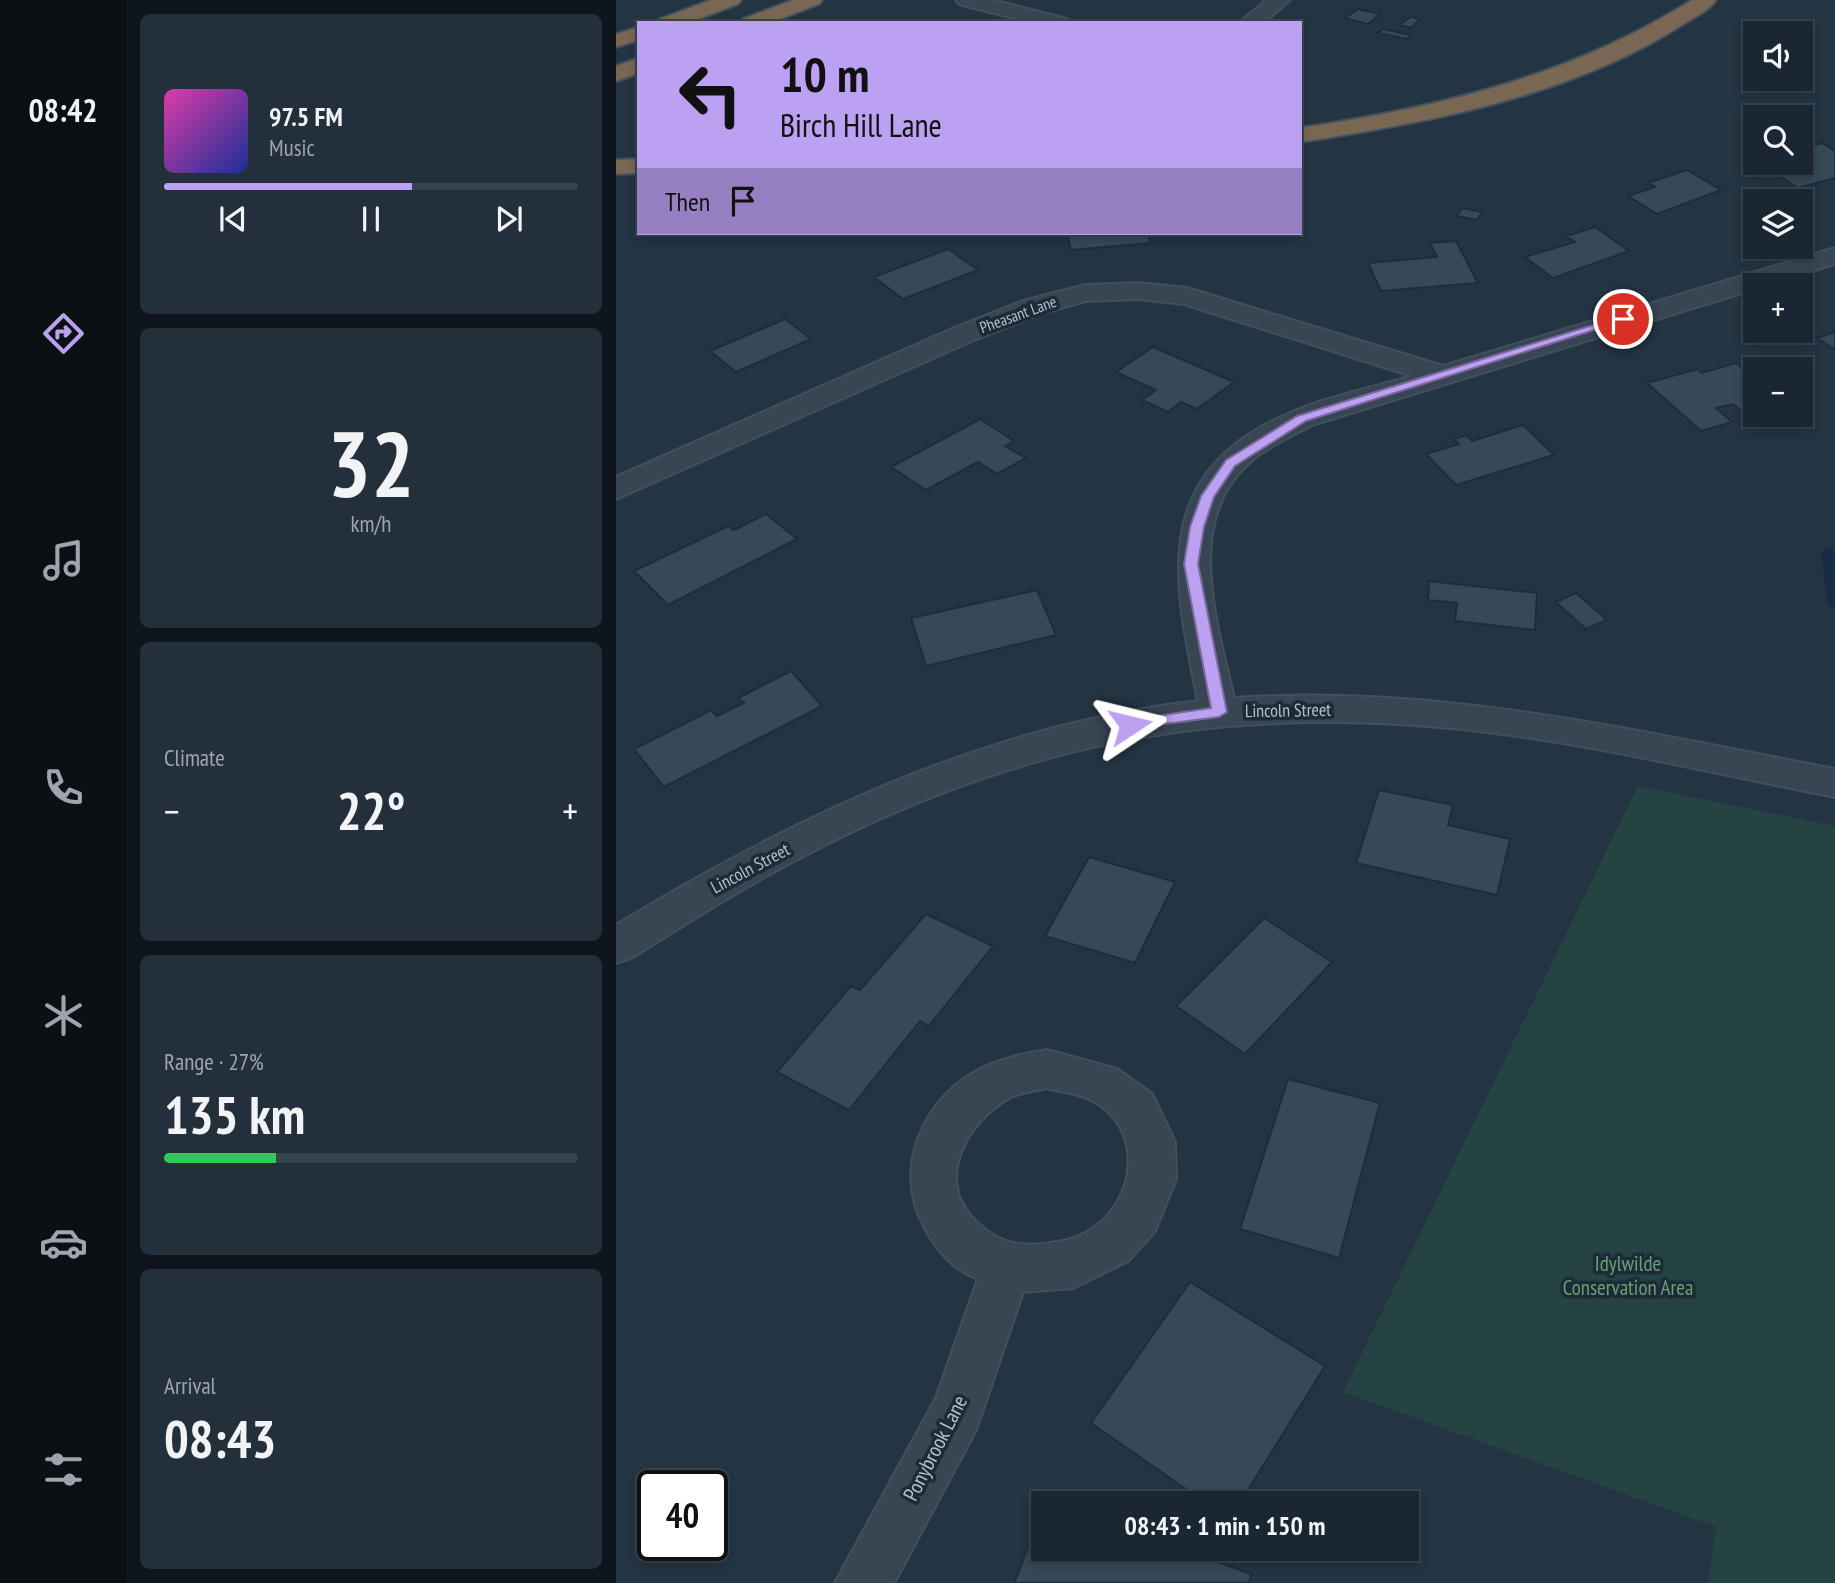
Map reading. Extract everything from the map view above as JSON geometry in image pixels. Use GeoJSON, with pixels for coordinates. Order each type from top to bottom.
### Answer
{"type":"FeatureCollection","features":[{"type":"Feature","properties":{"kind":"highway"},"geometry":{"type":"LineString","coordinates":[[673,21],[731,0]]}},
{"type":"Feature","properties":{"kind":"highway"},"geometry":{"type":"LineString","coordinates":[[755,21],[812,0]]}},
{"type":"Feature","properties":{"kind":"highway"},"geometry":{"type":"LineString","coordinates":[[1302,135],[1441,108],[1544,79],[1638,41],[1706,0]]}},
{"type":"Feature","properties":{"kind":"highway"},"geometry":{"type":"LineString","coordinates":[[616,41],[637,34]]}},
{"type":"Feature","properties":{"kind":"highway"},"geometry":{"type":"LineString","coordinates":[[616,74],[637,66]]}},
{"type":"Feature","properties":{"kind":"highway"},"geometry":{"type":"LineString","coordinates":[[616,167],[637,166]]}},
{"type":"Feature","properties":{"kind":"street"},"geometry":{"type":"LineString","coordinates":[[966,0],[1052,21]]}},
{"type":"Feature","properties":{"kind":"street"},"geometry":{"type":"LineString","coordinates":[[1252,21],[1280,0]]}},
{"type":"Feature","properties":{"kind":"street"},"geometry":{"type":"LineString","coordinates":[[1219,712],[1191,564],[1197,527],[1208,496],[1231,463],[1301,419],[1835,256]]}},
{"type":"Feature","properties":{"kind":"street","name":"Pheasant Lane"},"geometry":{"type":"LineString","coordinates":[[616,489],[964,334],[1033,307],[1085,293],[1138,291],[1187,296],[1440,375]]}},
{"type":"Feature","properties":{"kind":"street","name":"Lincoln Street"},"geometry":{"type":"LineString","coordinates":[[616,946],[731,876],[921,786],[1014,753],[1082,734],[1219,712],[1316,709],[1464,716],[1551,729],[1835,783]]}},
{"type":"Feature","properties":{"kind":"street"},"geometry":{"type":"LineString","coordinates":[[1047,1069],[1067,1071],[1104,1081],[1127,1098],[1144,1120],[1153,1146],[1153,1175],[1145,1203],[1128,1229],[1103,1250],[1073,1264],[1040,1270],[1007,1267],[978,1255],[955,1236],[939,1212],[932,1184],[935,1155],[945,1128],[964,1104],[980,1092],[1016,1074],[1047,1069]]}},
{"type":"Feature","properties":{"kind":"street","name":"Ponybrook Lane"},"geometry":{"type":"LineString","coordinates":[[863,1583],[957,1411],[1007,1267]]}},
{"type":"Feature","properties":{"kind":"green space","name":"Idylwilde Conservation Area"},"geometry":{"type":"Polygon","coordinates":[[[1638,786],[1835,826],[1835,1583],[1708,1583],[1716,1527],[1343,1392],[1638,786]]]}},
{"type":"Feature","properties":{"kind":"building"},"geometry":{"type":"Polygon","coordinates":[[[1358,9],[1380,14],[1368,24],[1345,18],[1358,9]]]}},
{"type":"Feature","properties":{"kind":"building"},"geometry":{"type":"Polygon","coordinates":[[[1410,17],[1420,19],[1411,28],[1400,25],[1410,17]]]}},
{"type":"Feature","properties":{"kind":"building"},"geometry":{"type":"Polygon","coordinates":[[[1383,29],[1411,35],[1407,39],[1378,33],[1383,29]]]}},
{"type":"Feature","properties":{"kind":"building"},"geometry":{"type":"Polygon","coordinates":[[[1822,143],[1835,151],[1835,178],[1798,188],[1778,175],[1813,175],[1813,146],[1822,143]]]}},
{"type":"Feature","properties":{"kind":"building"},"geometry":{"type":"Polygon","coordinates":[[[1687,170],[1721,190],[1657,214],[1628,196],[1655,187],[1648,183],[1687,170]]]}},
{"type":"Feature","properties":{"kind":"building"},"geometry":{"type":"Polygon","coordinates":[[[1462,208],[1482,212],[1477,220],[1457,216],[1462,208]]]}},
{"type":"Feature","properties":{"kind":"building"},"geometry":{"type":"Polygon","coordinates":[[[1595,227],[1629,251],[1553,278],[1525,257],[1575,242],[1566,236],[1595,227]]]}},
{"type":"Feature","properties":{"kind":"building"},"geometry":{"type":"Polygon","coordinates":[[[1067,235],[1148,235],[1150,243],[1071,250],[1067,235]]]}},
{"type":"Feature","properties":{"kind":"building"},"geometry":{"type":"Polygon","coordinates":[[[1456,241],[1478,283],[1381,291],[1368,263],[1437,257],[1430,243],[1456,241]]]}},
{"type":"Feature","properties":{"kind":"building"},"geometry":{"type":"Polygon","coordinates":[[[948,249],[978,270],[903,299],[874,277],[948,249]]]}},
{"type":"Feature","properties":{"kind":"building"},"geometry":{"type":"Polygon","coordinates":[[[785,319],[811,339],[736,372],[710,351],[785,319]]]}},
{"type":"Feature","properties":{"kind":"building"},"geometry":{"type":"Polygon","coordinates":[[[1835,332],[1835,350],[1817,338],[1835,332]]]}},
{"type":"Feature","properties":{"kind":"building"},"geometry":{"type":"Polygon","coordinates":[[[1153,347],[1234,382],[1197,409],[1181,402],[1168,412],[1142,400],[1156,390],[1116,372],[1153,347]]]}},
{"type":"Feature","properties":{"kind":"building"},"geometry":{"type":"Polygon","coordinates":[[[1736,363],[1743,368],[1743,413],[1733,404],[1716,408],[1732,422],[1701,431],[1647,383],[1697,369],[1702,373],[1736,363]]]}},
{"type":"Feature","properties":{"kind":"building"},"geometry":{"type":"Polygon","coordinates":[[[980,419],[1014,441],[1005,446],[1026,458],[997,474],[978,462],[926,490],[891,467],[980,419]]]}},
{"type":"Feature","properties":{"kind":"building"},"geometry":{"type":"Polygon","coordinates":[[[1523,425],[1554,455],[1456,485],[1426,454],[1459,444],[1454,439],[1467,435],[1472,441],[1523,425]]]}},
{"type":"Feature","properties":{"kind":"building"},"geometry":{"type":"Polygon","coordinates":[[[766,514],[797,539],[668,605],[634,571],[728,526],[734,530],[766,514]]]}},
{"type":"Feature","properties":{"kind":"building"},"geometry":{"type":"Polygon","coordinates":[[[1429,581],[1537,593],[1535,630],[1455,621],[1457,603],[1428,600],[1429,581]]]}},
{"type":"Feature","properties":{"kind":"building"},"geometry":{"type":"Polygon","coordinates":[[[1037,590],[1056,635],[926,666],[911,618],[1037,590]]]}},
{"type":"Feature","properties":{"kind":"building"},"geometry":{"type":"Polygon","coordinates":[[[1576,593],[1607,620],[1586,629],[1556,602],[1576,593]]]}},
{"type":"Feature","properties":{"kind":"building"},"geometry":{"type":"Polygon","coordinates":[[[791,671],[822,706],[664,787],[634,749],[711,710],[717,716],[744,703],[738,698],[791,671]]]}},
{"type":"Feature","properties":{"kind":"building"},"geometry":{"type":"Polygon","coordinates":[[[1379,790],[1453,805],[1448,825],[1510,839],[1497,895],[1356,863],[1379,790]]]}},
{"type":"Feature","properties":{"kind":"building"},"geometry":{"type":"Polygon","coordinates":[[[1089,857],[1175,882],[1135,963],[1045,936],[1089,857]]]}},
{"type":"Feature","properties":{"kind":"building"},"geometry":{"type":"Polygon","coordinates":[[[926,914],[993,946],[929,1026],[920,1021],[849,1110],[777,1072],[851,986],[860,990],[926,914]]]}},
{"type":"Feature","properties":{"kind":"building"},"geometry":{"type":"Polygon","coordinates":[[[1264,918],[1332,962],[1245,1054],[1176,1006],[1264,918]]]}},
{"type":"Feature","properties":{"kind":"building"},"geometry":{"type":"Polygon","coordinates":[[[1288,1079],[1380,1103],[1339,1258],[1240,1229],[1288,1079]]]}},
{"type":"Feature","properties":{"kind":"building"},"geometry":{"type":"Polygon","coordinates":[[[1190,1282],[1325,1366],[1247,1491],[1189,1491],[1091,1423],[1190,1282]]]}},
{"type":"Feature","properties":{"kind":"building"},"geometry":{"type":"Polygon","coordinates":[[[1031,1540],[1031,1561],[1215,1561],[1251,1574],[1249,1583],[1014,1583],[1031,1540]]]}},
{"type":"Feature","properties":{"kind":"waterway"},"geometry":{"type":"LineString","coordinates":[[1828,552],[1835,605]]}},
{"type":"Feature","properties":{"kind":"route"},"geometry":{"type":"LineString","coordinates":[[1130,725],[1219,712],[1191,564],[1197,527],[1208,496],[1231,463],[1301,419],[1623,319]]}}]}
